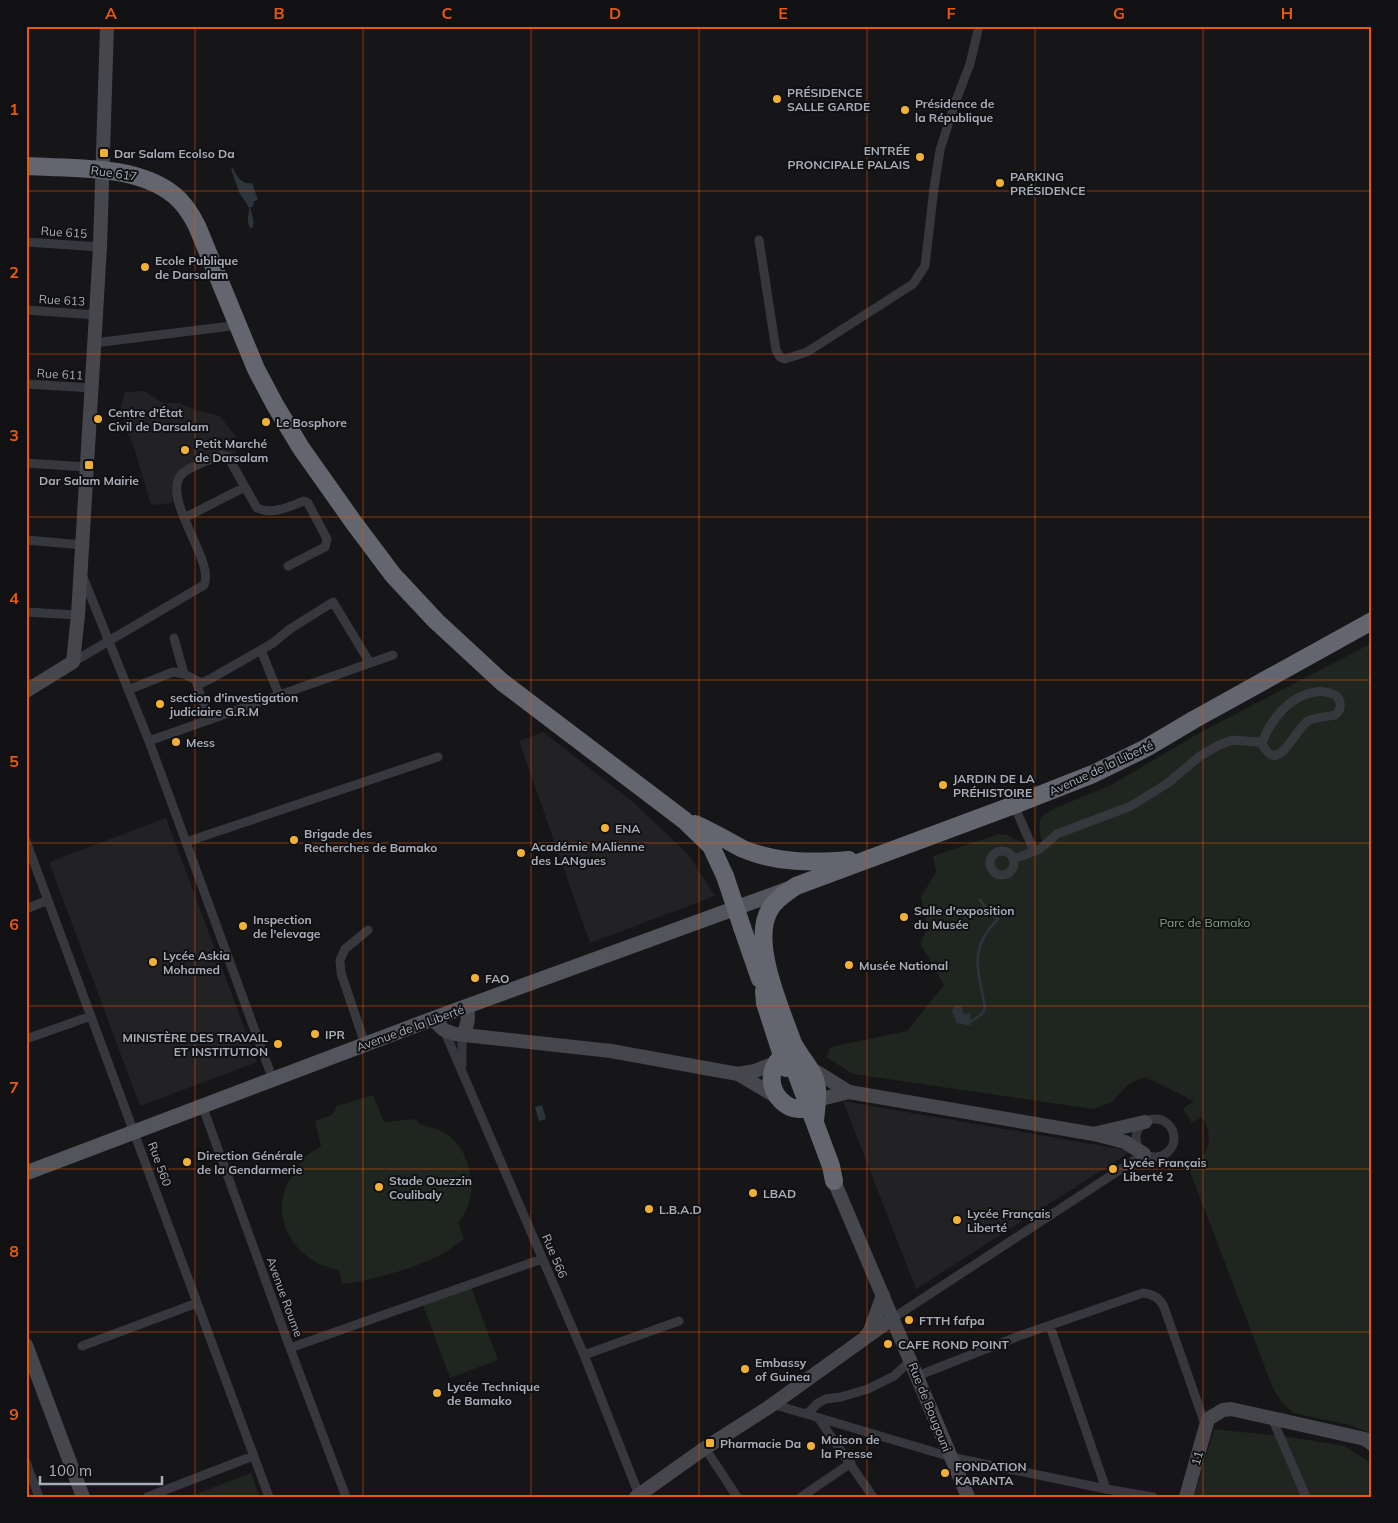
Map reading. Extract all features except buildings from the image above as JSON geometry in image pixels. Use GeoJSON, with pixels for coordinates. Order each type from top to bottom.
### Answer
{"type":"FeatureCollection","features":[{"type":"Feature","properties":{"kind":"highway","name":"Rue 617"},"geometry":{"type":"LineString","coordinates":[[26,166],[102,170],[140,176],[161,185],[176,196],[190,212],[203,238],[256,369],[301,448],[394,575],[436,621],[502,682],[684,820]]}},
{"type":"Feature","properties":{"kind":"highway","name":"Avenue de la Liberté"},"geometry":{"type":"LineString","coordinates":[[870,858],[1014,806],[1093,774],[1146,748],[1372,621]]}},
{"type":"Feature","properties":{"kind":"highway"},"geometry":{"type":"LineString","coordinates":[[684,820],[744,848],[796,862],[870,858]]}},
{"type":"Feature","properties":{"kind":"highway"},"geometry":{"type":"LineString","coordinates":[[684,820],[711,846],[725,876],[764,991],[765,1003],[782,1059],[810,1109],[831,1166],[834,1180]]}},
{"type":"Feature","properties":{"kind":"highway"},"geometry":{"type":"LineString","coordinates":[[810,1109],[817,1088],[814,1078],[793,1043],[765,961],[763,946],[768,911],[776,901],[796,886],[870,858]]}},
{"type":"Feature","properties":{"kind":"highway"},"geometry":{"type":"LineString","coordinates":[[782,1059],[771,1076],[774,1092],[777,1097],[788,1105],[810,1109]]}},
{"type":"Feature","properties":{"kind":"main road","name":"Avenue de la Liberté"},"geometry":{"type":"LineString","coordinates":[[26,1173],[432,1019],[796,886]]}},
{"type":"Feature","properties":{"kind":"street"},"geometry":{"type":"LineString","coordinates":[[73,662],[83,544],[100,247],[107,26]]}},
{"type":"Feature","properties":{"kind":"street"},"geometry":{"type":"LineString","coordinates":[[759,240],[776,350],[780,358],[785,359],[807,352],[913,284],[925,266],[940,150],[970,64],[979,26]]}},
{"type":"Feature","properties":{"kind":"street","name":"Rue 615"},"geometry":{"type":"LineString","coordinates":[[26,242],[100,247]]}},
{"type":"Feature","properties":{"kind":"street","name":"Rue 613"},"geometry":{"type":"LineString","coordinates":[[26,310],[96,314]]}},
{"type":"Feature","properties":{"kind":"street"},"geometry":{"type":"LineString","coordinates":[[94,342],[239,326]]}},
{"type":"Feature","properties":{"kind":"street","name":"Rue 611"},"geometry":{"type":"LineString","coordinates":[[26,384],[92,388]]}},
{"type":"Feature","properties":{"kind":"street"},"geometry":{"type":"LineString","coordinates":[[26,691],[204,585],[206,574],[184,518],[177,486],[179,478],[185,472],[225,455],[257,508],[262,510],[283,509],[304,501],[308,503],[327,543],[325,547],[288,566]]}},
{"type":"Feature","properties":{"kind":"street"},"geometry":{"type":"LineString","coordinates":[[26,463],[87,467]]}},
{"type":"Feature","properties":{"kind":"street"},"geometry":{"type":"LineString","coordinates":[[184,518],[245,487]]}},
{"type":"Feature","properties":{"kind":"street"},"geometry":{"type":"LineString","coordinates":[[26,540],[83,544]]}},
{"type":"Feature","properties":{"kind":"street"},"geometry":{"type":"LineString","coordinates":[[81,572],[148,741],[273,1080]]}},
{"type":"Feature","properties":{"kind":"street"},"geometry":{"type":"LineString","coordinates":[[128,690],[173,672],[184,674],[202,683],[261,650],[333,602],[370,663]]}},
{"type":"Feature","properties":{"kind":"street"},"geometry":{"type":"LineString","coordinates":[[26,612],[78,615]]}},
{"type":"Feature","properties":{"kind":"street"},"geometry":{"type":"LineString","coordinates":[[174,638],[184,674]]}},
{"type":"Feature","properties":{"kind":"street"},"geometry":{"type":"LineString","coordinates":[[261,650],[279,695]]}},
{"type":"Feature","properties":{"kind":"street"},"geometry":{"type":"LineString","coordinates":[[148,741],[392,655]]}},
{"type":"Feature","properties":{"kind":"street"},"geometry":{"type":"LineString","coordinates":[[196,681],[208,720]]}},
{"type":"Feature","properties":{"kind":"street"},"geometry":{"type":"LineString","coordinates":[[1014,858],[1040,849],[1057,834],[1131,806],[1168,783],[1200,756],[1219,745],[1232,740],[1263,741],[1281,710],[1302,697],[1315,692],[1325,692],[1334,695],[1339,700],[1339,712],[1335,715],[1306,722],[1296,732],[1284,751],[1275,755],[1270,753],[1264,748],[1261,741]]}},
{"type":"Feature","properties":{"kind":"street"},"geometry":{"type":"LineString","coordinates":[[186,842],[438,757]]}},
{"type":"Feature","properties":{"kind":"street"},"geometry":{"type":"LineString","coordinates":[[1014,806],[1034,851]]}},
{"type":"Feature","properties":{"kind":"street","name":"Rue 560"},"geometry":{"type":"LineString","coordinates":[[26,841],[135,1131],[268,1497]]}},
{"type":"Feature","properties":{"kind":"street"},"geometry":{"type":"LineString","coordinates":[[26,909],[48,900]]}},
{"type":"Feature","properties":{"kind":"street"},"geometry":{"type":"LineString","coordinates":[[365,1044],[341,973],[340,960],[344,949],[368,930]]}},
{"type":"Feature","properties":{"kind":"street"},"geometry":{"type":"LineString","coordinates":[[462,1068],[462,1040],[468,1026],[469,1017],[467,1007]]}},
{"type":"Feature","properties":{"kind":"street"},"geometry":{"type":"LineString","coordinates":[[26,1040],[91,1016]]}},
{"type":"Feature","properties":{"kind":"street"},"geometry":{"type":"LineString","coordinates":[[432,1019],[444,1030],[455,1034],[611,1051],[738,1074],[777,1097]]}},
{"type":"Feature","properties":{"kind":"street","name":"Rue 566"},"geometry":{"type":"LineString","coordinates":[[444,1030],[584,1355],[638,1496]]}},
{"type":"Feature","properties":{"kind":"street"},"geometry":{"type":"LineString","coordinates":[[738,1074],[755,1071],[782,1059],[806,1066],[849,1092],[1094,1134],[1125,1142],[1152,1157],[1163,1156],[1172,1148],[1174,1137],[1166,1122],[1156,1119],[1094,1134]]}},
{"type":"Feature","properties":{"kind":"street"},"geometry":{"type":"LineString","coordinates":[[810,1109],[849,1092]]}},
{"type":"Feature","properties":{"kind":"street","name":"Avenue Roume"},"geometry":{"type":"LineString","coordinates":[[202,1105],[346,1497]]}},
{"type":"Feature","properties":{"kind":"street"},"geometry":{"type":"LineString","coordinates":[[1144,1154],[1136,1141],[1136,1134],[1139,1127],[1145,1122]]}},
{"type":"Feature","properties":{"kind":"street"},"geometry":{"type":"LineString","coordinates":[[638,1496],[705,1448],[769,1407],[893,1318],[1144,1154]]}},
{"type":"Feature","properties":{"kind":"street","name":"Rue de Bougouni"},"geometry":{"type":"LineString","coordinates":[[834,1180],[968,1497]]}},
{"type":"Feature","properties":{"kind":"street"},"geometry":{"type":"LineString","coordinates":[[290,1348],[542,1258]]}},
{"type":"Feature","properties":{"kind":"street"},"geometry":{"type":"LineString","coordinates":[[917,1376],[1050,1326],[1143,1294],[1150,1294],[1157,1297],[1164,1307],[1207,1423],[1223,1410],[1232,1409],[1365,1439],[1372,1444]]}},
{"type":"Feature","properties":{"kind":"street"},"geometry":{"type":"LineString","coordinates":[[864,1338],[870,1331],[883,1295]]}},
{"type":"Feature","properties":{"kind":"street"},"geometry":{"type":"LineString","coordinates":[[82,1346],[197,1303]]}},
{"type":"Feature","properties":{"kind":"street"},"geometry":{"type":"LineString","coordinates":[[584,1355],[679,1321]]}},
{"type":"Feature","properties":{"kind":"street"},"geometry":{"type":"LineString","coordinates":[[1050,1326],[1106,1489]]}},
{"type":"Feature","properties":{"kind":"street"},"geometry":{"type":"LineString","coordinates":[[27,1351],[83,1497]]}},
{"type":"Feature","properties":{"kind":"street"},"geometry":{"type":"LineString","coordinates":[[807,1414],[818,1403],[826,1399],[868,1389],[894,1376],[911,1360]]}},
{"type":"Feature","properties":{"kind":"street"},"geometry":{"type":"LineString","coordinates":[[769,1407],[779,1406],[951,1457],[1153,1497]]}},
{"type":"Feature","properties":{"kind":"street"},"geometry":{"type":"LineString","coordinates":[[1272,1418],[1306,1497]]}},
{"type":"Feature","properties":{"kind":"street"},"geometry":{"type":"LineString","coordinates":[[818,1419],[851,1463],[873,1497]]}},
{"type":"Feature","properties":{"kind":"street","name":"11"},"geometry":{"type":"LineString","coordinates":[[1186,1497],[1207,1423]]}},
{"type":"Feature","properties":{"kind":"street"},"geometry":{"type":"LineString","coordinates":[[705,1448],[737,1497]]}},
{"type":"Feature","properties":{"kind":"street"},"geometry":{"type":"LineString","coordinates":[[147,1497],[253,1456]]}},
{"type":"Feature","properties":{"kind":"street"},"geometry":{"type":"LineString","coordinates":[[26,1462],[39,1497]]}},
{"type":"Feature","properties":{"kind":"street"},"geometry":{"type":"LineString","coordinates":[[801,1497],[851,1463]]}},
{"type":"Feature","properties":{"kind":"shaded area"},"geometry":{"type":"Polygon","coordinates":[[[233,168],[240,180],[245,183],[252,183],[258,200],[254,201],[253,207],[250,207],[253,227],[250,228],[248,207],[239,192],[231,169],[233,168]]]}},
{"type":"Feature","properties":{"kind":"shaded area","name":"Petit Marché de Darsalam"},"geometry":{"type":"Polygon","coordinates":[[[144,391],[163,403],[179,403],[196,410],[220,416],[236,437],[236,455],[213,454],[175,476],[172,503],[151,505],[134,447],[127,432],[121,406],[125,392],[144,391]]]}},
{"type":"Feature","properties":{"kind":"shaded area","name":"ENA"},"geometry":{"type":"Polygon","coordinates":[[[543,732],[633,802],[688,854],[715,896],[590,943],[519,741],[543,732]]]}},
{"type":"Feature","properties":{"kind":"shaded area","name":"Lycée Askia Mohamed"},"geometry":{"type":"Polygon","coordinates":[[[166,818],[257,1062],[140,1106],[49,862],[166,818]]]}},
{"type":"Feature","properties":{"kind":"shaded area"},"geometry":{"type":"Polygon","coordinates":[[[955,1005],[962,1007],[963,1013],[967,1014],[970,1012],[971,1026],[957,1023],[952,1011],[955,1005]]]}},
{"type":"Feature","properties":{"kind":"shaded area","name":"Lycée Français Liberté"},"geometry":{"type":"Polygon","coordinates":[[[843,1101],[1132,1151],[916,1289],[843,1101]]]}},
{"type":"Feature","properties":{"kind":"shaded area"},"geometry":{"type":"Polygon","coordinates":[[[542,1105],[546,1119],[539,1121],[535,1107],[542,1105]]]}},
{"type":"Feature","properties":{"kind":"green space","name":"Parc de Bamako"},"geometry":{"type":"Polygon","coordinates":[[[1372,643],[1372,1434],[1350,1425],[1293,1413],[1282,1403],[1273,1388],[1189,1169],[1196,1164],[1205,1152],[1209,1139],[1202,1117],[1192,1123],[1183,1109],[1194,1101],[1145,1077],[1129,1084],[1112,1102],[1093,1109],[853,1074],[826,1057],[831,1047],[907,1031],[944,985],[920,943],[927,926],[921,897],[936,872],[933,856],[999,834],[1007,835],[1031,847],[1042,843],[1039,827],[1040,820],[1042,816],[1051,810],[1111,785],[1201,732],[1372,643]]]}},
{"type":"Feature","properties":{"kind":"green space","name":"Stade Ouezzin Coulibaly"},"geometry":{"type":"Polygon","coordinates":[[[373,1095],[384,1122],[416,1119],[419,1124],[446,1134],[459,1146],[467,1162],[471,1181],[470,1199],[458,1223],[464,1239],[437,1257],[414,1266],[379,1277],[342,1284],[339,1270],[311,1259],[291,1239],[285,1226],[282,1212],[283,1197],[288,1182],[304,1159],[321,1146],[315,1121],[332,1115],[337,1106],[373,1095]]]}},
{"type":"Feature","properties":{"kind":"green space"},"geometry":{"type":"Polygon","coordinates":[[[471,1287],[498,1360],[450,1378],[423,1305],[471,1287]]]}},
{"type":"Feature","properties":{"kind":"green space"},"geometry":{"type":"Polygon","coordinates":[[[1214,1429],[1289,1437],[1345,1446],[1372,1464],[1372,1497],[1194,1497],[1214,1429]]]}},
{"type":"Feature","properties":{"kind":"green space"},"geometry":{"type":"Polygon","coordinates":[[[251,1473],[260,1497],[188,1497],[251,1473]]]}},
{"type":"Feature","properties":{"kind":"waterway"},"geometry":{"type":"LineString","coordinates":[[970,1022],[982,1014],[985,1008],[978,971],[979,951],[988,930],[998,919],[991,915],[980,900]]}},
{"type":"Feature","properties":{"kind":"place","name":"PRÉSIDENCE SALLE GARDE"},"geometry":{"type":"Point","coordinates":[777,99]}},
{"type":"Feature","properties":{"kind":"place","name":"Présidence de la République"},"geometry":{"type":"Point","coordinates":[905,110]}},
{"type":"Feature","properties":{"kind":"place","name":"Dar Salam Ecolso Da"},"geometry":{"type":"Point","coordinates":[104,153]}},
{"type":"Feature","properties":{"kind":"place","name":"ENTRÉE PRONCIPALE PALAIS"},"geometry":{"type":"Point","coordinates":[920,157]}},
{"type":"Feature","properties":{"kind":"place","name":"PARKING PRÉSIDENCE"},"geometry":{"type":"Point","coordinates":[1000,183]}},
{"type":"Feature","properties":{"kind":"place","name":"Ecole Publique de Darsalam"},"geometry":{"type":"Point","coordinates":[145,267]}},
{"type":"Feature","properties":{"kind":"place","name":"Centre d'État Civil de Darsalam"},"geometry":{"type":"Point","coordinates":[98,419]}},
{"type":"Feature","properties":{"kind":"place","name":"Le Bosphore"},"geometry":{"type":"Point","coordinates":[266,422]}},
{"type":"Feature","properties":{"kind":"place","name":"Petit Marché de Darsalam"},"geometry":{"type":"Point","coordinates":[185,450]}},
{"type":"Feature","properties":{"kind":"place","name":"Dar Salam Mairie"},"geometry":{"type":"Point","coordinates":[89,465]}},
{"type":"Feature","properties":{"kind":"place","name":"section d'investigation judiciaire G.R.M"},"geometry":{"type":"Point","coordinates":[160,704]}},
{"type":"Feature","properties":{"kind":"place","name":"Mess"},"geometry":{"type":"Point","coordinates":[176,742]}},
{"type":"Feature","properties":{"kind":"place","name":"JARDIN DE LA PRÉHISTOIRE"},"geometry":{"type":"Point","coordinates":[943,785]}},
{"type":"Feature","properties":{"kind":"place","name":"ENA"},"geometry":{"type":"Point","coordinates":[605,828]}},
{"type":"Feature","properties":{"kind":"place","name":"Brigade des Recherches de Bamako"},"geometry":{"type":"Point","coordinates":[294,840]}},
{"type":"Feature","properties":{"kind":"place","name":"Académie MAlienne des LANgues"},"geometry":{"type":"Point","coordinates":[521,853]}},
{"type":"Feature","properties":{"kind":"place","name":"Salle d'exposition du Musée"},"geometry":{"type":"Point","coordinates":[904,917]}},
{"type":"Feature","properties":{"kind":"place","name":"Inspection de l'elevage"},"geometry":{"type":"Point","coordinates":[243,926]}},
{"type":"Feature","properties":{"kind":"place","name":"Lycée Askia Mohamed"},"geometry":{"type":"Point","coordinates":[153,962]}},
{"type":"Feature","properties":{"kind":"place","name":"Musée National"},"geometry":{"type":"Point","coordinates":[849,965]}},
{"type":"Feature","properties":{"kind":"place","name":"FAO"},"geometry":{"type":"Point","coordinates":[475,978]}},
{"type":"Feature","properties":{"kind":"place","name":"IPR"},"geometry":{"type":"Point","coordinates":[315,1034]}},
{"type":"Feature","properties":{"kind":"place","name":"MINISTÈRE DES TRAVAIL ET INSTITUTION"},"geometry":{"type":"Point","coordinates":[278,1044]}},
{"type":"Feature","properties":{"kind":"place","name":"Direction Générale de la Gendarmerie"},"geometry":{"type":"Point","coordinates":[187,1162]}},
{"type":"Feature","properties":{"kind":"place","name":"Lycée Français Liberté 2"},"geometry":{"type":"Point","coordinates":[1113,1169]}},
{"type":"Feature","properties":{"kind":"place","name":"Stade Ouezzin Coulibaly"},"geometry":{"type":"Point","coordinates":[379,1187]}},
{"type":"Feature","properties":{"kind":"place","name":"LBAD"},"geometry":{"type":"Point","coordinates":[753,1193]}},
{"type":"Feature","properties":{"kind":"place","name":"L.B.A.D"},"geometry":{"type":"Point","coordinates":[649,1209]}},
{"type":"Feature","properties":{"kind":"place","name":"Lycée Français Liberté"},"geometry":{"type":"Point","coordinates":[957,1220]}},
{"type":"Feature","properties":{"kind":"place","name":"FTTH fafpa"},"geometry":{"type":"Point","coordinates":[909,1320]}},
{"type":"Feature","properties":{"kind":"place","name":"CAFE ROND POINT"},"geometry":{"type":"Point","coordinates":[888,1344]}},
{"type":"Feature","properties":{"kind":"place","name":"Embassy of Guinea"},"geometry":{"type":"Point","coordinates":[745,1369]}},
{"type":"Feature","properties":{"kind":"place","name":"Lycée Technique de Bamako"},"geometry":{"type":"Point","coordinates":[437,1393]}},
{"type":"Feature","properties":{"kind":"place","name":"Pharmacie Da"},"geometry":{"type":"Point","coordinates":[710,1443]}},
{"type":"Feature","properties":{"kind":"place","name":"Maison de la Presse"},"geometry":{"type":"Point","coordinates":[811,1446]}},
{"type":"Feature","properties":{"kind":"place","name":"FONDATION KARANTA"},"geometry":{"type":"Point","coordinates":[945,1473]}}]}
